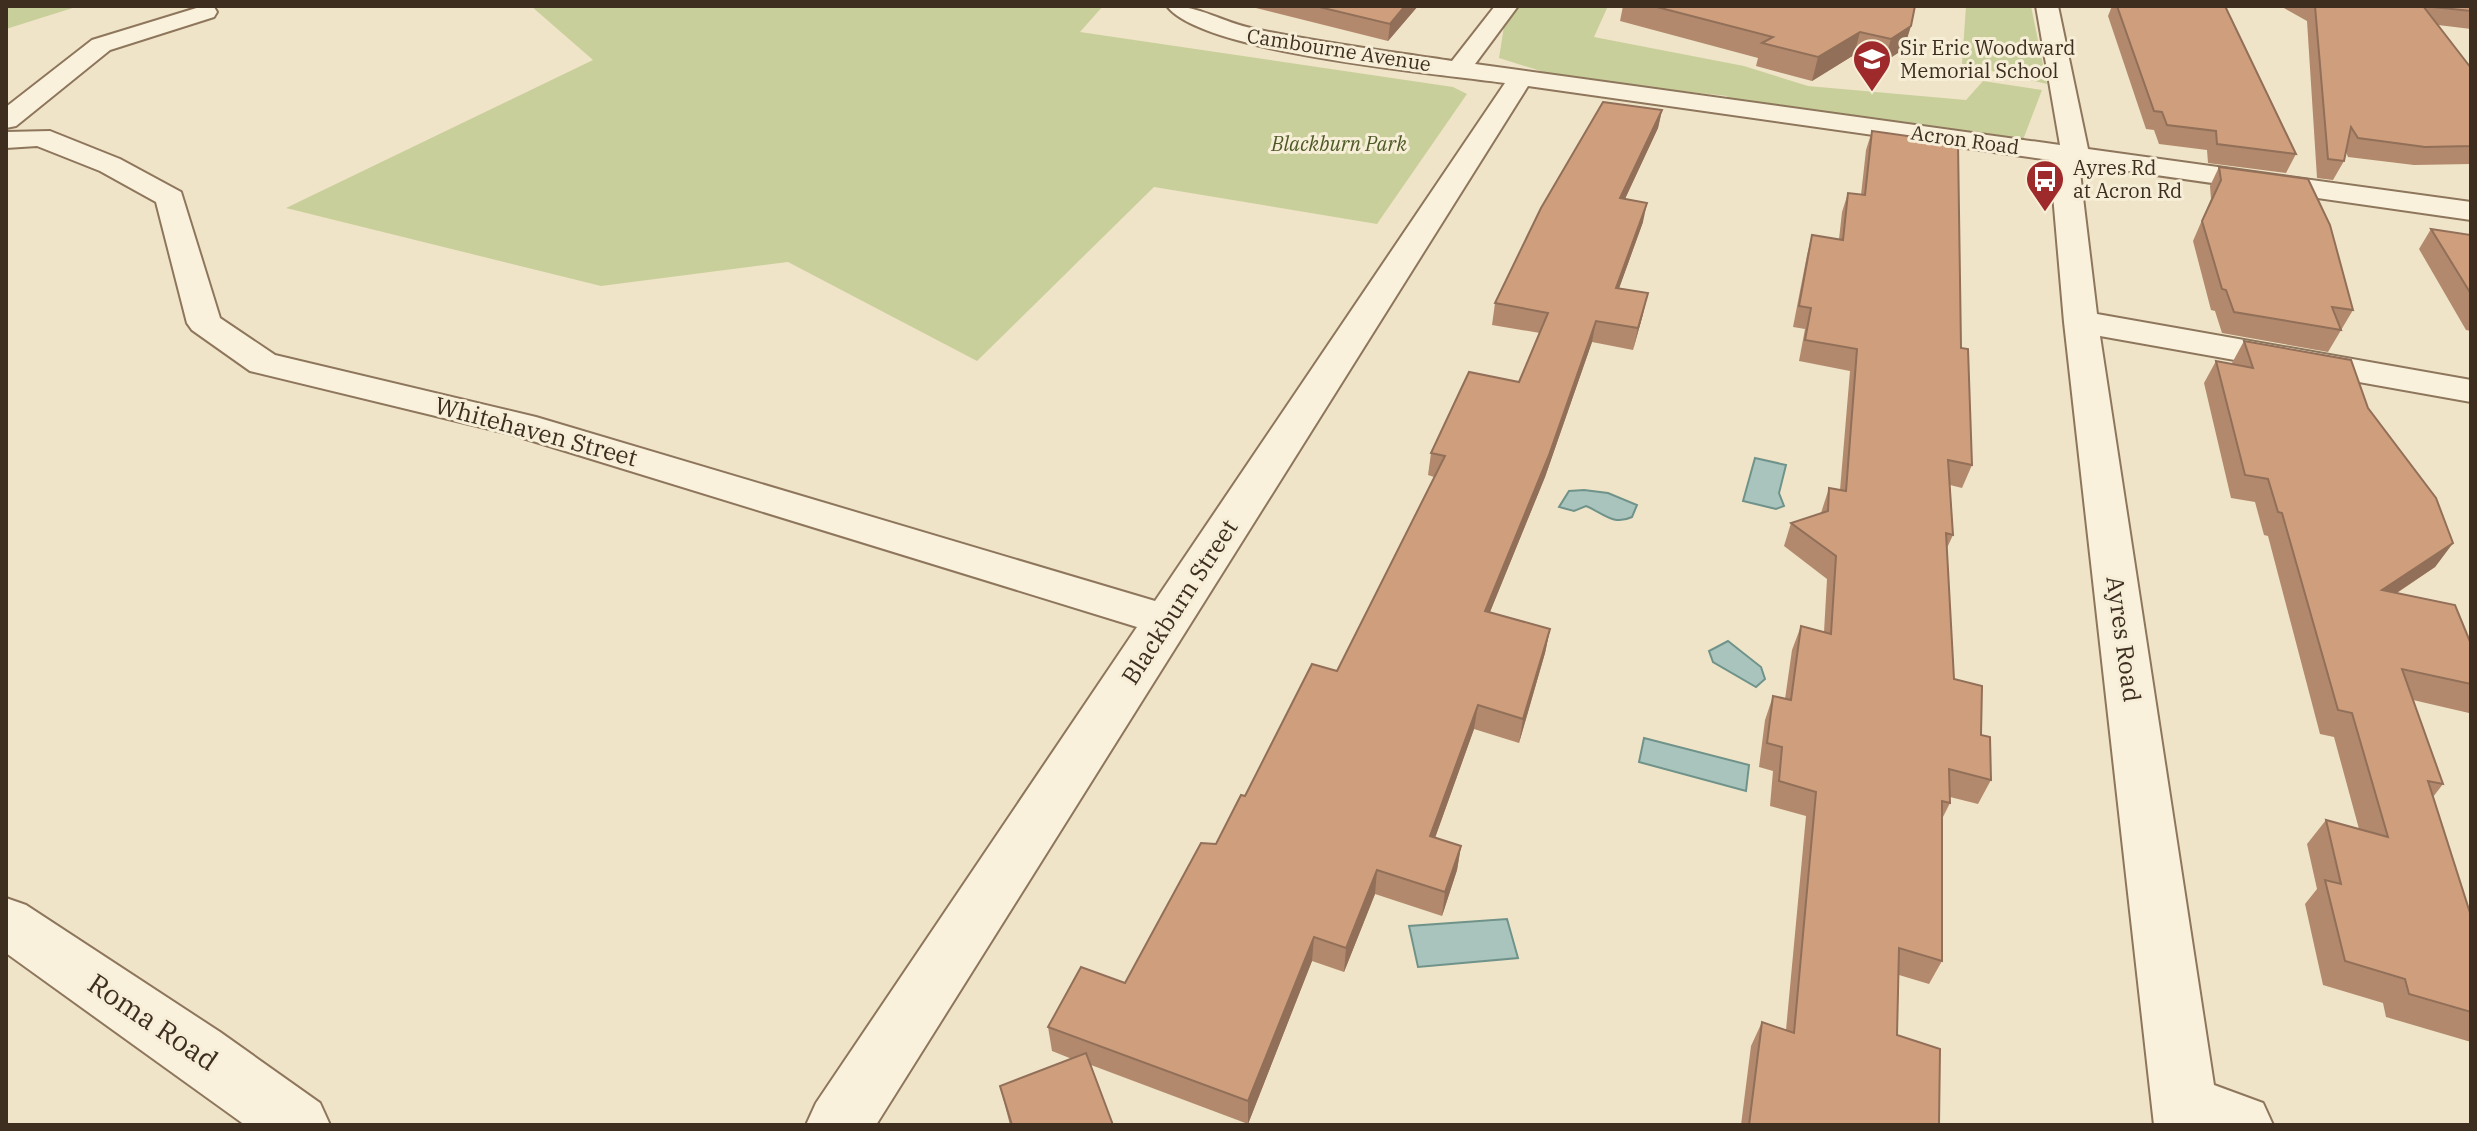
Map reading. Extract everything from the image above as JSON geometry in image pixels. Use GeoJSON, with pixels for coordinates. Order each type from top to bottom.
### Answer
{"type":"FeatureCollection","features":[{"type":"Feature","properties":{"kind":"street","name":"Cambourne Avenue"},"geometry":{"type":"LineString","coordinates":[[1178,6],[1217,28],[1259,40],[1458,70]]}},
{"type":"Feature","properties":{"kind":"street"},"geometry":{"type":"LineString","coordinates":[[1458,70],[1507,6]]}},
{"type":"Feature","properties":{"kind":"street","name":"Ayres Road"},"geometry":{"type":"LineString","coordinates":[[2047,6],[2075,148],[2064,161],[2081,322],[2204,1119]]}},
{"type":"Feature","properties":{"kind":"street"},"geometry":{"type":"LineString","coordinates":[[6,120],[101,45],[206,12]]}},
{"type":"Feature","properties":{"kind":"street","name":"Acron Road"},"geometry":{"type":"LineString","coordinates":[[1458,70],[2471,211]]}},
{"type":"Feature","properties":{"kind":"street","name":"Blackburn Street"},"geometry":{"type":"LineString","coordinates":[[839,1125],[1520,79]]}},
{"type":"Feature","properties":{"kind":"street","name":"Whitehaven Street"},"geometry":{"type":"LineString","coordinates":[[6,140],[40,137],[110,165],[170,198],[204,323],[263,363],[522,425],[1168,621]]}},
{"type":"Feature","properties":{"kind":"street"},"geometry":{"type":"LineString","coordinates":[[2081,322],[2471,391]]}},
{"type":"Feature","properties":{"kind":"street","name":"Roma Road"},"geometry":{"type":"LineString","coordinates":[[6,922],[198,1052],[297,1125]]}},
{"type":"Feature","properties":{"kind":"green space"},"geometry":{"type":"Polygon","coordinates":[[[6,6],[79,6],[6,29],[6,6]]]}},
{"type":"Feature","properties":{"kind":"green space","name":"Blackburn Park"},"geometry":{"type":"Polygon","coordinates":[[[531,6],[1103,6],[1080,32],[1453,87],[1467,94],[1377,224],[1154,187],[977,361],[788,262],[601,286],[286,208],[593,60],[531,6]]]}},
{"type":"Feature","properties":{"kind":"green space"},"geometry":{"type":"Polygon","coordinates":[[[1517,6],[1608,6],[1594,37],[1744,66],[1808,86],[1966,100],[1983,81],[2042,90],[2021,145],[1727,103],[1727,96],[1563,78],[1499,58],[1505,20],[1517,6]]]}},
{"type":"Feature","properties":{"kind":"green space"},"geometry":{"type":"Polygon","coordinates":[[[1966,6],[2031,6],[2047,84],[1962,64],[1966,6]]]}},
{"type":"Feature","properties":{"kind":"water"},"geometry":{"type":"Polygon","coordinates":[[[1755,458],[1786,465],[1779,493],[1784,506],[1776,509],[1743,501],[1755,458]]]}},
{"type":"Feature","properties":{"kind":"water"},"geometry":{"type":"Polygon","coordinates":[[[1569,491],[1608,493],[1637,505],[1632,517],[1619,520],[1608,518],[1586,506],[1574,511],[1559,507],[1569,491]]]}},
{"type":"Feature","properties":{"kind":"water"},"geometry":{"type":"Polygon","coordinates":[[[1728,641],[1761,667],[1765,679],[1756,687],[1713,662],[1709,651],[1728,641]]]}},
{"type":"Feature","properties":{"kind":"water"},"geometry":{"type":"Polygon","coordinates":[[[1644,738],[1749,765],[1746,791],[1639,762],[1644,738]]]}},
{"type":"Feature","properties":{"kind":"water"},"geometry":{"type":"Polygon","coordinates":[[[1507,919],[1518,958],[1418,967],[1409,926],[1507,919]]]}},
{"type":"Feature","properties":{"kind":"building"},"geometry":{"type":"Polygon","coordinates":[[[1315,6],[1405,6],[1390,24],[1315,6]]]}},
{"type":"Feature","properties":{"kind":"building"},"geometry":{"type":"Polygon","coordinates":[[[1653,6],[1915,6],[1911,26],[1891,39],[1860,32],[1818,57],[1762,43],[1773,37],[1653,6]]]}},
{"type":"Feature","properties":{"kind":"building"},"geometry":{"type":"Polygon","coordinates":[[[2117,6],[2225,6],[2296,154],[2217,144],[2216,131],[2167,125],[2162,112],[2154,111],[2117,6]]]}},
{"type":"Feature","properties":{"kind":"building"},"geometry":{"type":"Polygon","coordinates":[[[2315,6],[2423,6],[2471,68],[2471,146],[2425,147],[2358,138],[2351,127],[2344,161],[2328,159],[2315,6]]]}},
{"type":"Feature","properties":{"kind":"building"},"geometry":{"type":"Polygon","coordinates":[[[2424,6],[2471,6],[2471,11],[2424,6]]]}},
{"type":"Feature","properties":{"kind":"building"},"geometry":{"type":"Polygon","coordinates":[[[1603,102],[1662,110],[1620,198],[1647,203],[1616,288],[1648,293],[1638,328],[1596,321],[1549,455],[1485,611],[1550,629],[1523,719],[1478,705],[1430,836],[1461,846],[1445,892],[1377,870],[1346,948],[1314,937],[1248,1101],[1048,1027],[1081,967],[1125,983],[1201,843],[1216,844],[1241,795],[1245,796],[1312,664],[1337,671],[1445,456],[1431,453],[1469,372],[1519,382],[1548,313],[1495,303],[1541,208],[1603,102]]]}},
{"type":"Feature","properties":{"kind":"building"},"geometry":{"type":"Polygon","coordinates":[[[1872,131],[1958,143],[1961,348],[1968,349],[1972,465],[1948,460],[1953,535],[1946,533],[1954,679],[1982,686],[1981,735],[1990,737],[1991,780],[1949,769],[1950,803],[1942,801],[1942,961],[1899,948],[1897,1035],[1940,1049],[1939,1125],[1749,1125],[1762,1022],[1794,1033],[1816,792],[1779,781],[1782,747],[1767,743],[1773,696],[1791,700],[1801,626],[1831,634],[1836,556],[1791,523],[1828,511],[1829,488],[1846,491],[1857,349],[1805,340],[1811,308],[1799,306],[1812,235],[1843,240],[1848,193],[1865,195],[1872,131]]]}},
{"type":"Feature","properties":{"kind":"building"},"geometry":{"type":"Polygon","coordinates":[[[2219,167],[2308,179],[2330,225],[2353,310],[2332,307],[2341,330],[2234,312],[2226,290],[2222,289],[2202,221],[2221,180],[2219,167]]]}},
{"type":"Feature","properties":{"kind":"building"},"geometry":{"type":"Polygon","coordinates":[[[2431,229],[2471,235],[2471,294],[2431,229]]]}},
{"type":"Feature","properties":{"kind":"building"},"geometry":{"type":"Polygon","coordinates":[[[2244,341],[2351,360],[2368,408],[2436,498],[2453,543],[2382,590],[2455,605],[2471,644],[2471,684],[2402,669],[2443,784],[2428,781],[2471,916],[2471,1012],[2409,994],[2405,979],[2345,961],[2325,880],[2341,884],[2326,820],[2388,837],[2352,713],[2338,710],[2282,513],[2278,512],[2268,479],[2245,475],[2216,361],[2253,368],[2244,341]]]}},
{"type":"Feature","properties":{"kind":"building"},"geometry":{"type":"Polygon","coordinates":[[[1086,1053],[1113,1125],[1012,1125],[1000,1086],[1086,1053]]]}},
{"type":"Feature","properties":{"kind":"place","name":"Sir Eric Woodward Memorial School"},"geometry":{"type":"Point","coordinates":[1872,93]}},
{"type":"Feature","properties":{"kind":"place","name":"Ayres Rd at Acron Rd"},"geometry":{"type":"Point","coordinates":[2045,213]}}]}
